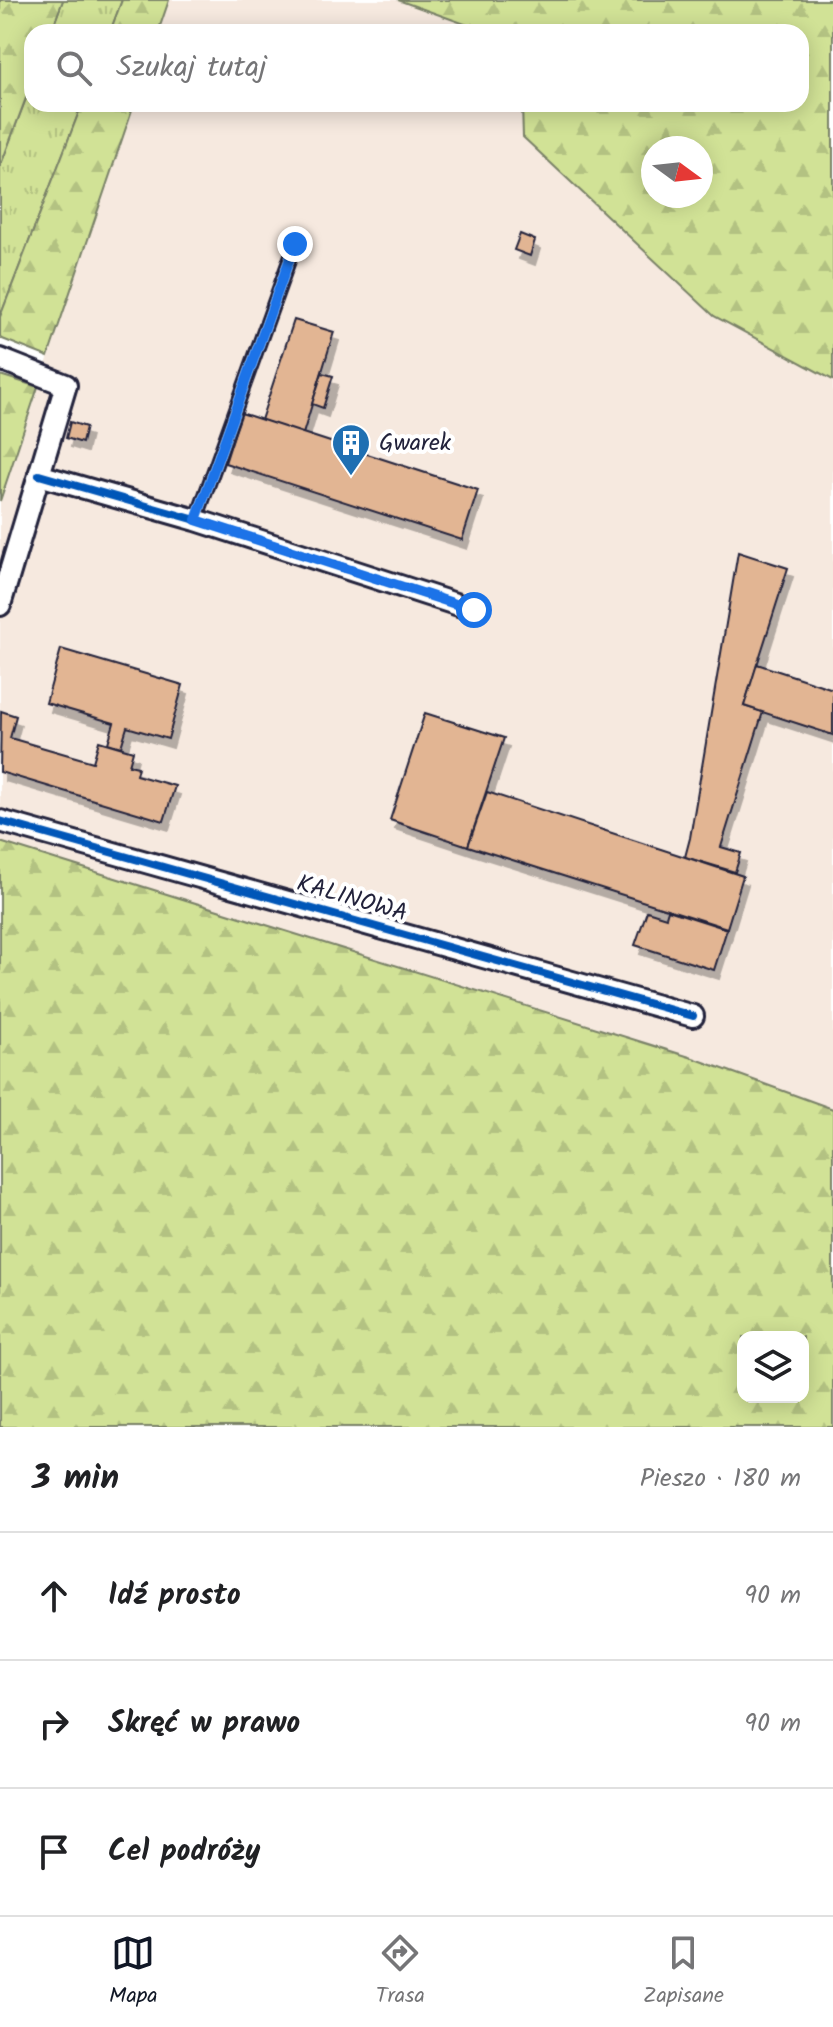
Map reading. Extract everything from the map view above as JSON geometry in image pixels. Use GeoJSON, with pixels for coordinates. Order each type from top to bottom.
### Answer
{"type":"FeatureCollection","features":[{"type":"Feature","properties":{"kind":"street"},"geometry":{"type":"LineString","coordinates":[[0,359],[66,385],[0,605]]}},
{"type":"Feature","properties":{"kind":"street"},"geometry":{"type":"LineString","coordinates":[[39,475],[196,520],[474,610]]}},
{"type":"Feature","properties":{"kind":"street","name":"KALINOWA"},"geometry":{"type":"LineString","coordinates":[[0,821],[693,1016]]}},
{"type":"Feature","properties":{"kind":"lane"},"geometry":{"type":"LineString","coordinates":[[196,520],[295,244]]}},
{"type":"Feature","properties":{"kind":"shaded area"},"geometry":{"type":"Polygon","coordinates":[[[169,0],[398,0],[465,24],[161,24],[169,0]]]}},
{"type":"Feature","properties":{"kind":"shaded area"},"geometry":{"type":"Polygon","coordinates":[[[131,112],[522,112],[523,137],[714,316],[833,380],[833,1109],[693,1058],[0,842],[0,501],[131,112]]]}},
{"type":"Feature","properties":{"kind":"green space"},"geometry":{"type":"Polygon","coordinates":[[[0,0],[63,0],[54,24],[24,24],[24,103],[0,167],[0,0]]]}},
{"type":"Feature","properties":{"kind":"green space"},"geometry":{"type":"Polygon","coordinates":[[[63,0],[122,0],[113,24],[54,24],[63,0]]]}},
{"type":"Feature","properties":{"kind":"green space"},"geometry":{"type":"Polygon","coordinates":[[[122,0],[169,0],[161,24],[113,24],[122,0]]]}},
{"type":"Feature","properties":{"kind":"green space"},"geometry":{"type":"Polygon","coordinates":[[[398,0],[833,0],[833,380],[714,316],[523,137],[522,112],[809,112],[809,24],[465,24],[398,0]]]}},
{"type":"Feature","properties":{"kind":"green space"},"geometry":{"type":"Polygon","coordinates":[[[24,104],[24,112],[79,112],[0,317],[0,167],[24,104]]]}},
{"type":"Feature","properties":{"kind":"green space"},"geometry":{"type":"Polygon","coordinates":[[[79,112],[131,112],[48,357],[0,338],[0,317],[79,112]]]}},
{"type":"Feature","properties":{"kind":"green space"},"geometry":{"type":"Polygon","coordinates":[[[0,375],[38,387],[0,501],[0,375]]]}},
{"type":"Feature","properties":{"kind":"green space"},"geometry":{"type":"Polygon","coordinates":[[[0,842],[693,1058],[833,1109],[833,1427],[0,1427],[0,842]]]}},
{"type":"Feature","properties":{"kind":"building"},"geometry":{"type":"Polygon","coordinates":[[[520,234],[535,240],[530,256],[514,250],[520,234]]]}},
{"type":"Feature","properties":{"kind":"building"},"geometry":{"type":"Polygon","coordinates":[[[294,320],[334,332],[303,434],[261,420],[294,320]]]}},
{"type":"Feature","properties":{"kind":"building"},"geometry":{"type":"Polygon","coordinates":[[[322,373],[333,376],[323,408],[312,404],[322,373]]]}},
{"type":"Feature","properties":{"kind":"building","name":"Gwarek"},"geometry":{"type":"Polygon","coordinates":[[[241,413],[478,490],[462,540],[225,463],[241,413]]]}},
{"type":"Feature","properties":{"kind":"building"},"geometry":{"type":"Polygon","coordinates":[[[70,422],[86,427],[82,443],[66,438],[70,422]]]}},
{"type":"Feature","properties":{"kind":"building"},"geometry":{"type":"Polygon","coordinates":[[[738,552],[788,568],[744,706],[763,712],[721,847],[741,853],[735,872],[685,857],[738,552]]]}},
{"type":"Feature","properties":{"kind":"building"},"geometry":{"type":"Polygon","coordinates":[[[61,649],[183,685],[168,739],[127,727],[121,747],[108,743],[114,723],[46,703],[61,649]]]}},
{"type":"Feature","properties":{"kind":"building"},"geometry":{"type":"Polygon","coordinates":[[[757,664],[833,689],[833,735],[744,706],[757,664]]]}},
{"type":"Feature","properties":{"kind":"building"},"geometry":{"type":"Polygon","coordinates":[[[1,711],[16,716],[10,738],[93,762],[99,741],[133,751],[129,765],[138,767],[136,775],[175,786],[164,821],[0,772],[1,711]]]}},
{"type":"Feature","properties":{"kind":"building"},"geometry":{"type":"Polygon","coordinates":[[[425,713],[504,738],[468,846],[390,820],[425,713]]]}},
{"type":"Feature","properties":{"kind":"building"},"geometry":{"type":"Polygon","coordinates":[[[487,792],[743,876],[727,928],[468,846],[487,792]]]}},
{"type":"Feature","properties":{"kind":"building"},"geometry":{"type":"Polygon","coordinates":[[[668,910],[727,929],[714,970],[635,945],[647,911],[666,917],[668,910]]]}},
{"type":"Feature","properties":{"kind":"cycle path"},"geometry":{"type":"LineString","coordinates":[[39,475],[196,520],[474,610]]}},
{"type":"Feature","properties":{"kind":"cycle path"},"geometry":{"type":"LineString","coordinates":[[0,821],[693,1016]]}},
{"type":"Feature","properties":{"kind":"place","name":"Gwarek"},"geometry":{"type":"Point","coordinates":[351,477]}},
{"type":"Feature","properties":{"kind":"route"},"geometry":{"type":"LineString","coordinates":[[295,244],[196,520],[474,610]]}}]}
